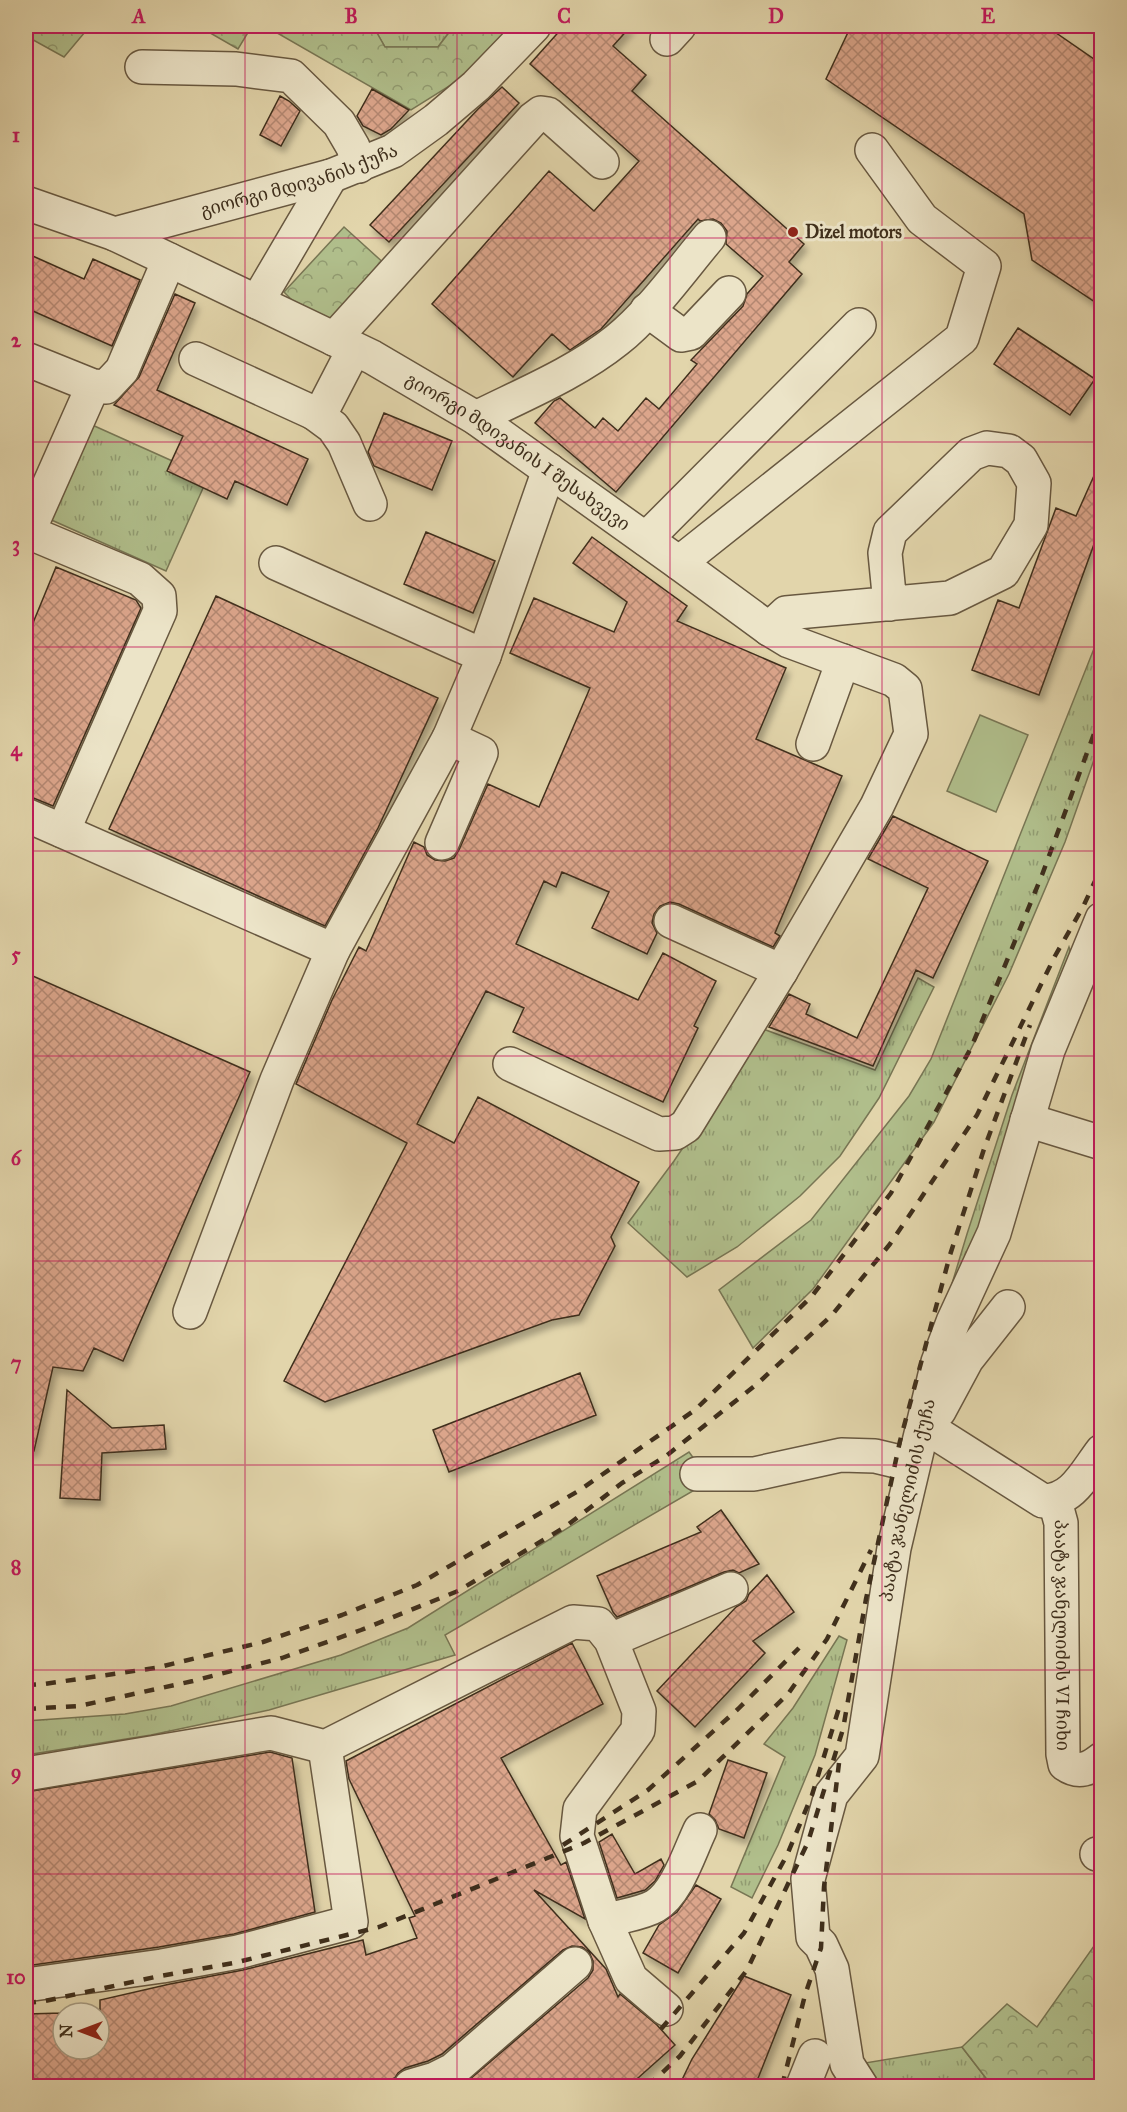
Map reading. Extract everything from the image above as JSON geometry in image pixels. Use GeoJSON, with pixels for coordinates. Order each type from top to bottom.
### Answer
{"type":"FeatureCollection","features":[{"type":"Feature","properties":{"kind":"street","name":"გიორგი მდივანის ქუჩა"},"geometry":{"type":"LineString","coordinates":[[116,234],[345,171],[393,151],[436,120],[476,86],[534,26]]}},
{"type":"Feature","properties":{"kind":"street"},"geometry":{"type":"LineString","coordinates":[[142,67],[236,69],[291,76],[339,123],[352,147],[345,171],[257,302]]}},
{"type":"Feature","properties":{"kind":"street"},"geometry":{"type":"LineString","coordinates":[[315,413],[324,407],[344,344],[533,119],[541,113],[548,114],[602,162]]}},
{"type":"Feature","properties":{"kind":"street"},"geometry":{"type":"LineString","coordinates":[[679,562],[962,338],[984,266],[922,219],[872,150]]}},
{"type":"Feature","properties":{"kind":"street"},"geometry":{"type":"LineString","coordinates":[[26,203],[116,234]]}},
{"type":"Feature","properties":{"kind":"street","name":"გიორგი მდივანის I შესახვევი"},"geometry":{"type":"LineString","coordinates":[[116,234],[344,344],[476,418],[769,629],[789,641],[894,680],[905,689],[911,735],[877,806],[781,971]]}},
{"type":"Feature","properties":{"kind":"street"},"geometry":{"type":"LineString","coordinates":[[476,418],[598,355],[619,339],[647,310],[709,237]]}},
{"type":"Feature","properties":{"kind":"street"},"geometry":{"type":"LineString","coordinates":[[26,359],[93,386],[106,387],[122,370],[169,260]]}},
{"type":"Feature","properties":{"kind":"street"},"geometry":{"type":"LineString","coordinates":[[647,310],[681,335],[686,335],[691,333],[729,293]]}},
{"type":"Feature","properties":{"kind":"street"},"geometry":{"type":"LineString","coordinates":[[646,539],[859,325]]}},
{"type":"Feature","properties":{"kind":"street"},"geometry":{"type":"LineString","coordinates":[[196,359],[315,413],[333,427],[344,443],[370,504]]}},
{"type":"Feature","properties":{"kind":"street"},"geometry":{"type":"LineString","coordinates":[[63,831],[160,611],[159,596],[140,579],[27,535],[93,386]]}},
{"type":"Feature","properties":{"kind":"street"},"geometry":{"type":"LineString","coordinates":[[769,629],[786,613],[890,604],[950,598],[1003,572],[1031,525],[1034,483],[1021,460],[1009,451],[987,448],[971,454],[890,531],[885,553],[890,604]]}},
{"type":"Feature","properties":{"kind":"street"},"geometry":{"type":"LineString","coordinates":[[190,1312],[277,1080],[333,951],[449,738],[484,656],[549,470]]}},
{"type":"Feature","properties":{"kind":"street"},"geometry":{"type":"LineString","coordinates":[[276,563],[484,656]]}},
{"type":"Feature","properties":{"kind":"street"},"geometry":{"type":"LineString","coordinates":[[813,744],[843,661]]}},
{"type":"Feature","properties":{"kind":"street"},"geometry":{"type":"LineString","coordinates":[[442,843],[482,753],[449,738]]}},
{"type":"Feature","properties":{"kind":"street"},"geometry":{"type":"LineString","coordinates":[[26,815],[333,951]]}},
{"type":"Feature","properties":{"kind":"street","name":"პაატა ჯანელიძის ქუჩა"},"geometry":{"type":"LineString","coordinates":[[861,2086],[847,2064],[832,1969],[821,1945],[813,1937],[808,1879],[831,1795],[862,1756],[894,1548],[912,1467],[927,1427],[938,1362],[953,1322],[994,1233],[1048,1050],[1088,988],[1101,919]]}},
{"type":"Feature","properties":{"kind":"street"},"geometry":{"type":"LineString","coordinates":[[510,1064],[659,1134],[675,1133],[686,1126],[781,971],[671,921]]}},
{"type":"Feature","properties":{"kind":"street"},"geometry":{"type":"LineString","coordinates":[[1027,1120],[1101,1143]]}},
{"type":"Feature","properties":{"kind":"street"},"geometry":{"type":"LineString","coordinates":[[927,1427],[967,1359],[1008,1308]]}},
{"type":"Feature","properties":{"kind":"street","name":"პაატა ჯანელიძის VI ჩიხი"},"geometry":{"type":"LineString","coordinates":[[927,1427],[1043,1501],[1055,1501],[1069,1495],[1101,1450]]}},
{"type":"Feature","properties":{"kind":"street"},"geometry":{"type":"LineString","coordinates":[[697,1474],[754,1474],[840,1455],[875,1456],[912,1467]]}},
{"type":"Feature","properties":{"kind":"street","name":"პაატა ჯანელიძის VI ჩიხი"},"geometry":{"type":"LineString","coordinates":[[1055,1501],[1061,1523],[1063,1754],[1065,1764],[1071,1769],[1082,1770],[1093,1767],[1101,1759]]}},
{"type":"Feature","properties":{"kind":"street"},"geometry":{"type":"LineString","coordinates":[[611,1640],[731,1589]]}},
{"type":"Feature","properties":{"kind":"street"},"geometry":{"type":"LineString","coordinates":[[26,1774],[271,1733],[325,1748],[573,1622],[598,1624],[611,1640],[639,1711],[638,1730],[580,1809],[577,1836],[605,1921],[631,1979],[666,2009]]}},
{"type":"Feature","properties":{"kind":"street"},"geometry":{"type":"LineString","coordinates":[[26,1985],[162,1966],[238,1952],[351,1922],[325,1748]]}},
{"type":"Feature","properties":{"kind":"street"},"geometry":{"type":"LineString","coordinates":[[605,1921],[653,1907],[665,1898],[679,1875],[700,1830]]}},
{"type":"Feature","properties":{"kind":"street"},"geometry":{"type":"LineString","coordinates":[[411,2086],[435,2079],[453,2070],[575,1964]]}},
{"type":"Feature","properties":{"kind":"street"},"geometry":{"type":"LineString","coordinates":[[803,2086],[814,2056]]}},
{"type":"Feature","properties":{"kind":"green space"},"geometry":{"type":"Polygon","coordinates":[[[26,26],[90,26],[64,57],[26,36],[26,26]]]}},
{"type":"Feature","properties":{"kind":"green space"},"geometry":{"type":"Polygon","coordinates":[[[198,26],[252,26],[238,49],[198,26]]]}},
{"type":"Feature","properties":{"kind":"green space"},"geometry":{"type":"Polygon","coordinates":[[[265,26],[373,26],[385,47],[438,47],[454,26],[520,26],[483,65],[411,110],[265,26]]]}},
{"type":"Feature","properties":{"kind":"green space"},"geometry":{"type":"Polygon","coordinates":[[[373,26],[454,26],[438,47],[385,47],[373,26]]]}},
{"type":"Feature","properties":{"kind":"green space"},"geometry":{"type":"Polygon","coordinates":[[[344,227],[387,266],[326,335],[284,292],[344,227]]]}},
{"type":"Feature","properties":{"kind":"green space"},"geometry":{"type":"Polygon","coordinates":[[[90,424],[208,477],[166,571],[47,518],[90,424]]]}},
{"type":"Feature","properties":{"kind":"green space"},"geometry":{"type":"Polygon","coordinates":[[[1101,631],[1101,740],[1065,842],[1009,974],[934,1122],[813,1289],[753,1348],[719,1290],[811,1220],[909,1096],[931,1059],[1101,631]]]}},
{"type":"Feature","properties":{"kind":"green space"},"geometry":{"type":"Polygon","coordinates":[[[980,715],[1028,735],[996,812],[947,791],[980,715]]]}},
{"type":"Feature","properties":{"kind":"green space"},"geometry":{"type":"Polygon","coordinates":[[[1069,947],[1072,956],[1005,1170],[928,1363],[1012,1095],[1069,947]]]}},
{"type":"Feature","properties":{"kind":"green space"},"geometry":{"type":"Polygon","coordinates":[[[918,978],[934,987],[879,1098],[840,1156],[800,1196],[737,1247],[687,1277],[628,1223],[674,1161],[763,1029],[875,1070],[918,978]]]}},
{"type":"Feature","properties":{"kind":"green space"},"geometry":{"type":"Polygon","coordinates":[[[689,1452],[710,1481],[445,1635],[455,1655],[269,1710],[151,1735],[26,1755],[26,1721],[125,1714],[171,1706],[341,1655],[408,1628],[689,1452]]]}},
{"type":"Feature","properties":{"kind":"green space"},"geometry":{"type":"Polygon","coordinates":[[[839,1636],[847,1640],[815,1755],[778,1845],[752,1898],[731,1887],[785,1757],[764,1744],[793,1708],[839,1636]]]}},
{"type":"Feature","properties":{"kind":"green space"},"geometry":{"type":"Polygon","coordinates":[[[1101,1936],[1101,2086],[992,2086],[962,2047],[1007,2004],[1037,2027],[1101,1936]]]}},
{"type":"Feature","properties":{"kind":"green space"},"geometry":{"type":"Polygon","coordinates":[[[962,2047],[992,2086],[880,2086],[865,2063],[962,2047]]]}},
{"type":"Feature","properties":{"kind":"building"},"geometry":{"type":"Polygon","coordinates":[[[564,26],[631,26],[613,46],[646,75],[632,91],[804,244],[789,262],[802,274],[616,492],[535,423],[554,401],[560,398],[595,428],[603,418],[618,431],[646,398],[659,409],[697,364],[691,360],[743,306],[747,294],[763,276],[726,244],[727,231],[721,223],[713,219],[700,221],[698,219],[601,329],[570,350],[552,334],[513,377],[432,304],[549,171],[594,211],[639,161],[530,64],[564,26]]]}},
{"type":"Feature","properties":{"kind":"building"},"geometry":{"type":"Polygon","coordinates":[[[851,26],[1046,26],[1101,64],[1101,306],[1032,260],[1024,214],[826,79],[851,26]]]}},
{"type":"Feature","properties":{"kind":"building"},"geometry":{"type":"Polygon","coordinates":[[[502,87],[519,103],[389,242],[370,225],[478,109],[502,87]]]}},
{"type":"Feature","properties":{"kind":"building"},"geometry":{"type":"Polygon","coordinates":[[[372,89],[409,110],[391,129],[381,135],[363,126],[357,116],[372,89]]]}},
{"type":"Feature","properties":{"kind":"building"},"geometry":{"type":"Polygon","coordinates":[[[280,96],[300,111],[281,146],[260,135],[280,96]]]}},
{"type":"Feature","properties":{"kind":"building"},"geometry":{"type":"Polygon","coordinates":[[[26,253],[84,279],[93,259],[140,280],[112,346],[26,308],[26,253]]]}},
{"type":"Feature","properties":{"kind":"building"},"geometry":{"type":"Polygon","coordinates":[[[175,294],[195,303],[157,390],[308,459],[287,505],[235,481],[227,499],[167,471],[183,436],[114,405],[139,377],[175,294]]]}},
{"type":"Feature","properties":{"kind":"building"},"geometry":{"type":"Polygon","coordinates":[[[1018,328],[1095,379],[1070,415],[994,364],[1018,328]]]}},
{"type":"Feature","properties":{"kind":"building"},"geometry":{"type":"Polygon","coordinates":[[[384,413],[452,441],[432,490],[374,466],[368,452],[384,413]]]}},
{"type":"Feature","properties":{"kind":"building"},"geometry":{"type":"Polygon","coordinates":[[[1101,460],[1101,525],[1039,695],[972,670],[998,600],[1019,608],[1056,508],[1076,516],[1101,460]]]}},
{"type":"Feature","properties":{"kind":"building"},"geometry":{"type":"Polygon","coordinates":[[[426,532],[495,561],[473,613],[404,584],[426,532]]]}},
{"type":"Feature","properties":{"kind":"building"},"geometry":{"type":"Polygon","coordinates":[[[592,537],[687,606],[677,621],[786,668],[756,739],[842,776],[775,933],[780,936],[773,947],[670,902],[660,906],[654,914],[652,923],[657,933],[647,954],[592,928],[609,892],[562,872],[556,887],[544,881],[516,944],[638,1000],[663,953],[716,981],[694,1026],[698,1028],[663,1102],[513,1032],[524,1008],[486,991],[417,1124],[454,1143],[478,1097],[639,1182],[611,1237],[615,1246],[579,1315],[552,1320],[325,1402],[284,1381],[407,1143],[296,1084],[332,1000],[359,947],[366,951],[414,842],[424,847],[427,855],[435,860],[445,861],[454,858],[488,784],[539,807],[590,688],[510,653],[534,598],[614,632],[627,602],[573,563],[592,537]]]}},
{"type":"Feature","properties":{"kind":"building"},"geometry":{"type":"Polygon","coordinates":[[[56,567],[136,600],[141,608],[53,806],[26,795],[26,640],[56,567]]]}},
{"type":"Feature","properties":{"kind":"building"},"geometry":{"type":"Polygon","coordinates":[[[216,596],[438,698],[378,828],[325,926],[109,829],[216,596]]]}},
{"type":"Feature","properties":{"kind":"building"},"geometry":{"type":"Polygon","coordinates":[[[893,816],[988,861],[933,978],[916,970],[873,1066],[769,1027],[789,994],[810,1004],[806,1014],[857,1038],[928,888],[868,859],[893,816]]]}},
{"type":"Feature","properties":{"kind":"building"},"geometry":{"type":"Polygon","coordinates":[[[26,973],[250,1072],[123,1361],[94,1348],[83,1371],[53,1367],[34,1451],[26,1450],[26,973]]]}},
{"type":"Feature","properties":{"kind":"building"},"geometry":{"type":"Polygon","coordinates":[[[580,1373],[596,1415],[449,1472],[433,1430],[580,1373]]]}},
{"type":"Feature","properties":{"kind":"building"},"geometry":{"type":"Polygon","coordinates":[[[67,1390],[112,1428],[164,1425],[166,1449],[102,1453],[100,1500],[60,1498],[67,1390]]]}},
{"type":"Feature","properties":{"kind":"building"},"geometry":{"type":"Polygon","coordinates":[[[721,1510],[759,1564],[739,1573],[733,1570],[724,1572],[617,1617],[597,1576],[701,1532],[697,1527],[721,1510]]]}},
{"type":"Feature","properties":{"kind":"building"},"geometry":{"type":"Polygon","coordinates":[[[767,1575],[794,1612],[753,1641],[765,1653],[695,1727],[657,1691],[736,1607],[746,1601],[749,1594],[767,1575]]]}},
{"type":"Feature","properties":{"kind":"building"},"geometry":{"type":"Polygon","coordinates":[[[572,1643],[603,1704],[501,1758],[561,1865],[566,1862],[585,1919],[534,1890],[606,1969],[618,1997],[620,1994],[657,2025],[675,2045],[629,2086],[462,2086],[588,1978],[593,1970],[593,1961],[589,1952],[582,1947],[572,1946],[563,1950],[442,2054],[405,2068],[395,2078],[370,2086],[26,2086],[26,2014],[51,2013],[51,2061],[111,2061],[111,2001],[100,2000],[243,1970],[363,1940],[366,1955],[417,1938],[409,1918],[415,1916],[349,1779],[346,1761],[572,1643]]]}},
{"type":"Feature","properties":{"kind":"building"},"geometry":{"type":"Polygon","coordinates":[[[270,1752],[292,1758],[315,1912],[234,1934],[26,1966],[26,1792],[270,1752]]]}},
{"type":"Feature","properties":{"kind":"building"},"geometry":{"type":"Polygon","coordinates":[[[728,1760],[767,1773],[744,1838],[719,1829],[709,1814],[728,1760]]]}},
{"type":"Feature","properties":{"kind":"building"},"geometry":{"type":"Polygon","coordinates":[[[612,1834],[635,1874],[661,1859],[664,1865],[655,1881],[645,1890],[617,1898],[599,1842],[612,1834]]]}},
{"type":"Feature","properties":{"kind":"building"},"geometry":{"type":"Polygon","coordinates":[[[696,1885],[721,1899],[678,1973],[643,1953],[659,1925],[677,1912],[696,1885]]]}},
{"type":"Feature","properties":{"kind":"building"},"geometry":{"type":"Polygon","coordinates":[[[744,1976],[791,1995],[755,2086],[679,2086],[692,2059],[744,1976]]]}},
{"type":"Feature","properties":{"kind":"railway"},"geometry":{"type":"LineString","coordinates":[[26,1685],[155,1668],[263,1642],[342,1615],[417,1585],[580,1490],[695,1410],[812,1296],[891,1193],[971,1048],[1042,875],[1102,712]]}},
{"type":"Feature","properties":{"kind":"railway"},"geometry":{"type":"LineString","coordinates":[[26,1709],[79,1706],[193,1681],[282,1658],[361,1630],[458,1591],[565,1527],[622,1483],[666,1456],[757,1384],[832,1315],[890,1244],[977,1115],[1102,866]]}},
{"type":"Feature","properties":{"kind":"railway"},"geometry":{"type":"LineString","coordinates":[[648,2086],[680,2056],[747,1970],[808,1842],[843,1729],[866,1599],[900,1441],[950,1255],[984,1149],[1030,1025]]}},
{"type":"Feature","properties":{"kind":"railway"},"geometry":{"type":"LineString","coordinates":[[26,2003],[234,1963],[379,1927],[584,1843],[698,1781],[788,1694],[827,1639],[871,1550]]}},
{"type":"Feature","properties":{"kind":"railway"},"geometry":{"type":"LineString","coordinates":[[563,1845],[648,1790],[738,1709],[799,1648]]}},
{"type":"Feature","properties":{"kind":"railway"},"geometry":{"type":"LineString","coordinates":[[661,2029],[744,1933],[787,1855],[812,1795],[839,1708]]}},
{"type":"Feature","properties":{"kind":"railway"},"geometry":{"type":"LineString","coordinates":[[782,2086],[805,1995],[821,1948],[824,1887],[839,1763]]}},
{"type":"Feature","properties":{"kind":"place","name":"Dizel motors"},"geometry":{"type":"Point","coordinates":[793,232]}}]}
